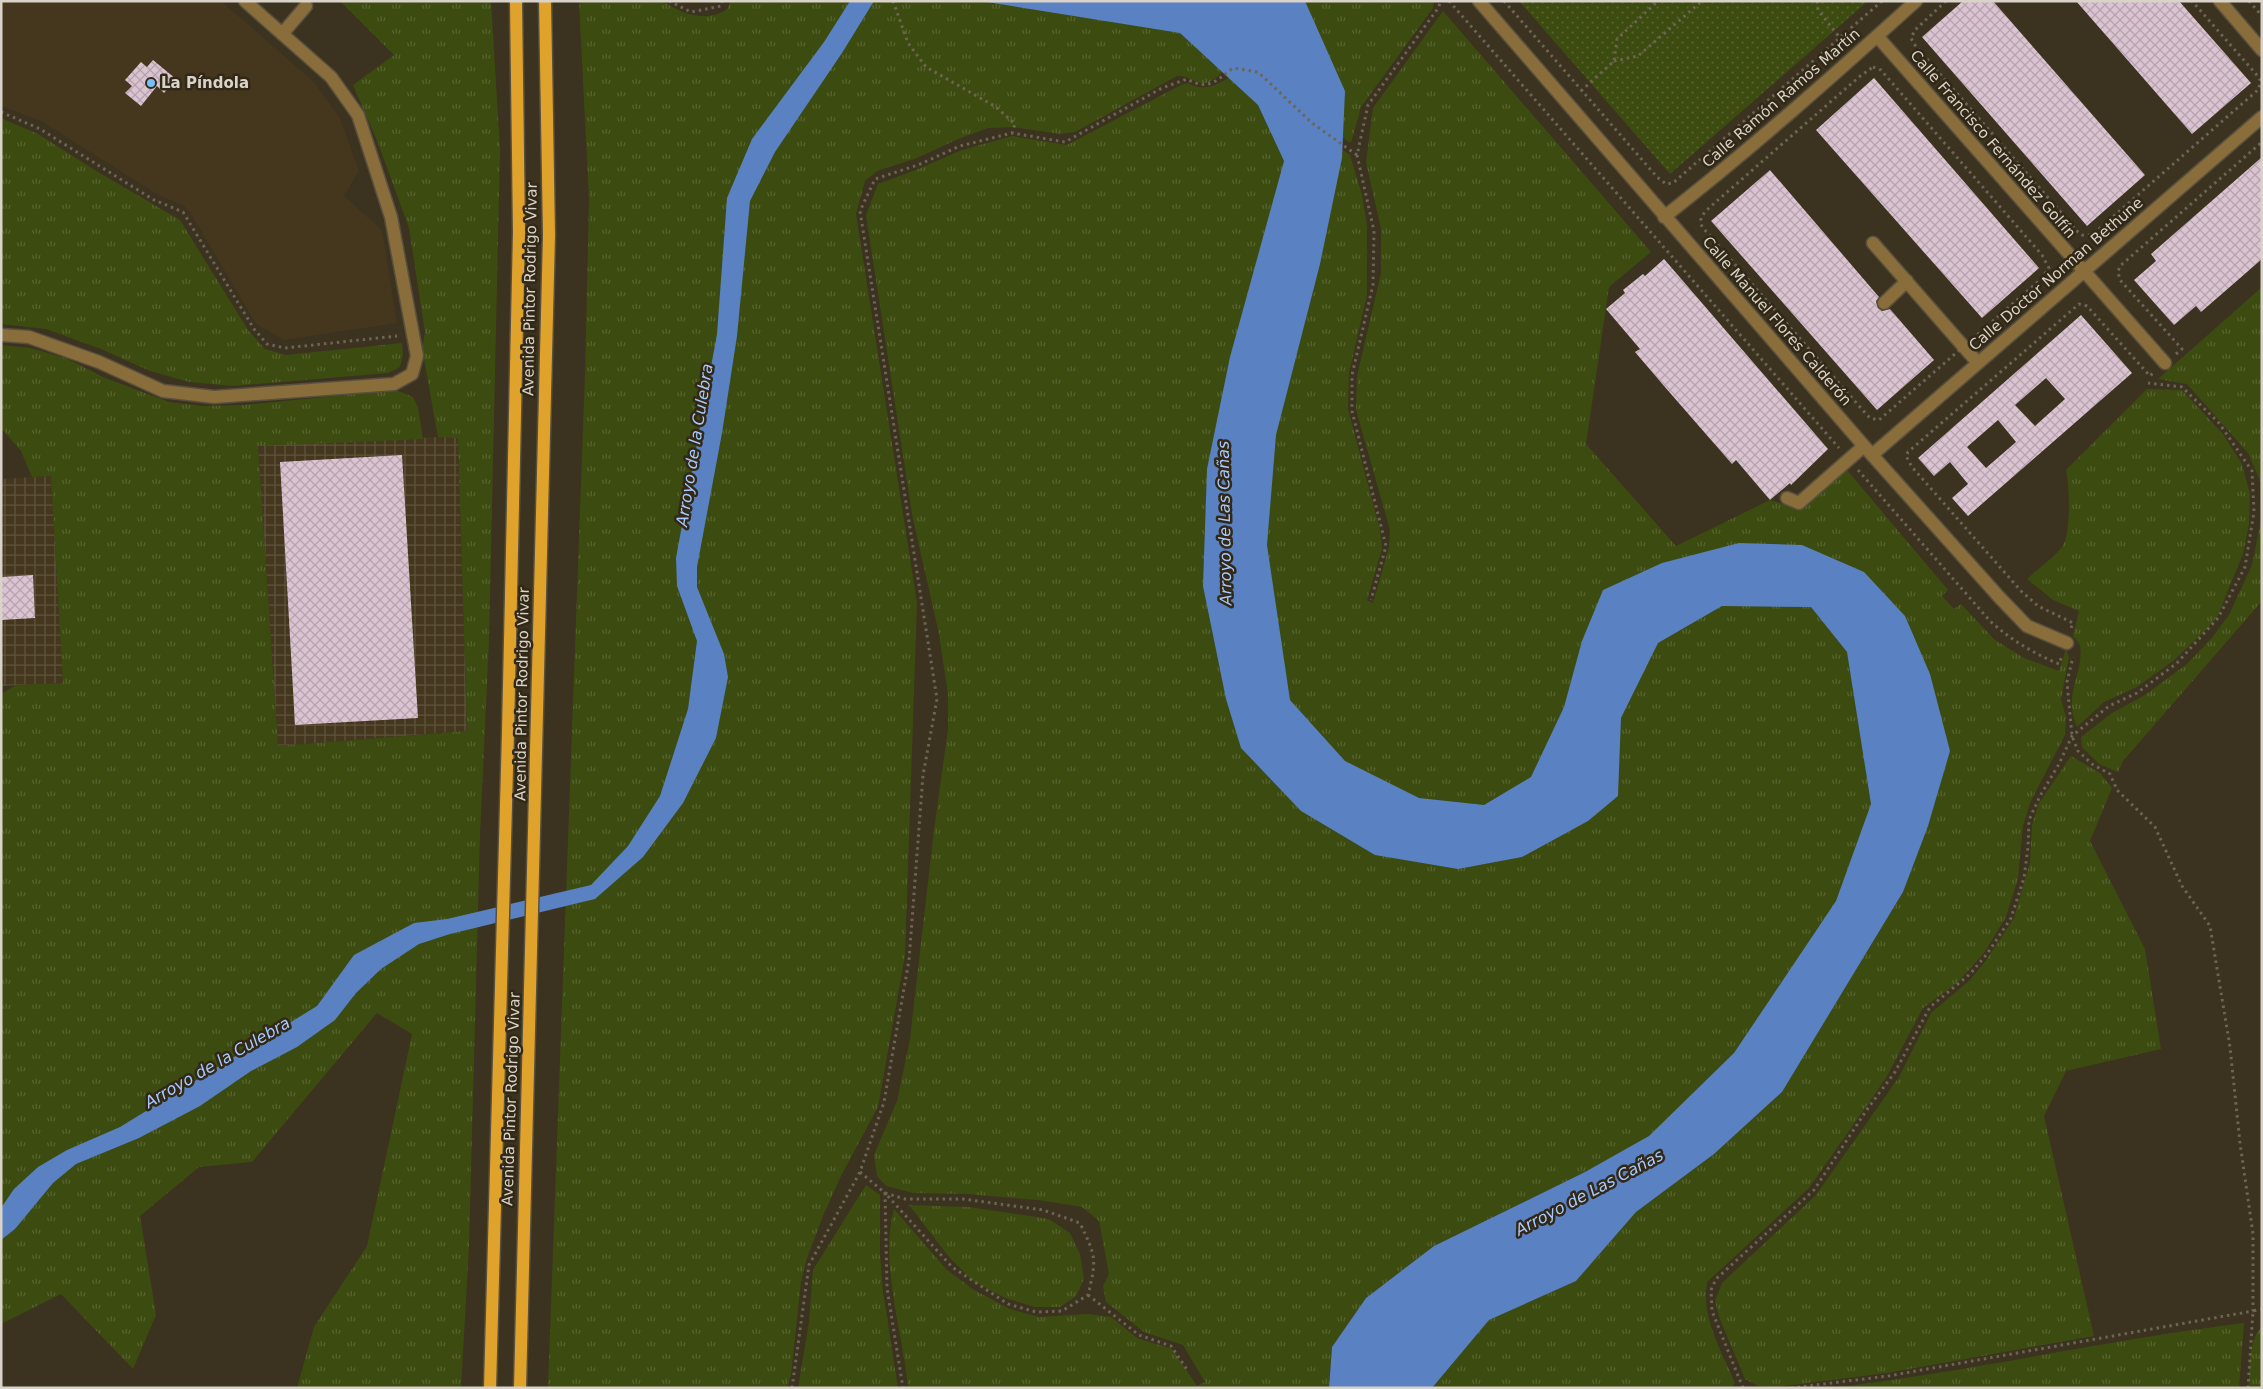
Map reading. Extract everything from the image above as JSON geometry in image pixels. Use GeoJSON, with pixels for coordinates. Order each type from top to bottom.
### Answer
{"type":"FeatureCollection","features":[{"type":"Feature","properties":{"kind":"main road","name":"Avenida Pintor Rodrigo Vivar"},"geometry":{"type":"LineString","coordinates":[[490,1388],[508,752],[519,252],[516,1]]}},
{"type":"Feature","properties":{"kind":"main road","name":"Avenida Pintor Rodrigo Vivar"},"geometry":{"type":"LineString","coordinates":[[520,1388],[549,245],[545,1]]}},
{"type":"Feature","properties":{"kind":"street"},"geometry":{"type":"LineString","coordinates":[[1,335],[29,337],[38,340],[99,362],[163,391],[214,397],[394,384],[412,374],[417,356],[391,217],[358,114],[331,77],[245,1]]}},
{"type":"Feature","properties":{"kind":"street","name":"Calle Manuel Flores Calderón"},"geometry":{"type":"LineString","coordinates":[[1479,1],[1868,451],[2000,598],[2027,626],[2067,643]]}},
{"type":"Feature","properties":{"kind":"street","name":"Calle Ramón Ramos Martín"},"geometry":{"type":"LineString","coordinates":[[1664,217],[1697,191],[1916,1]]}},
{"type":"Feature","properties":{"kind":"street"},"geometry":{"type":"LineString","coordinates":[[2220,1],[2262,50]]}},
{"type":"Feature","properties":{"kind":"street"},"geometry":{"type":"LineString","coordinates":[[282,34],[306,6]]}},
{"type":"Feature","properties":{"kind":"street","name":"Calle Francisco Fernández Golfín"},"geometry":{"type":"LineString","coordinates":[[1877,36],[2165,363]]}},
{"type":"Feature","properties":{"kind":"street","name":"Calle Doctor Norman Bethune"},"geometry":{"type":"LineString","coordinates":[[1787,498],[1799,502],[1849,459],[1868,451],[1978,364],[2262,117]]}},
{"type":"Feature","properties":{"kind":"street"},"geometry":{"type":"LineString","coordinates":[[1874,243],[1978,364]]}},
{"type":"Feature","properties":{"kind":"street"},"geometry":{"type":"LineString","coordinates":[[1884,303],[1907,282]]}},
{"type":"Feature","properties":{"kind":"path"},"geometry":{"type":"LineString","coordinates":[[669,1],[691,12],[721,6],[722,1]]}},
{"type":"Feature","properties":{"kind":"path"},"geometry":{"type":"LineString","coordinates":[[893,1],[908,43],[926,67],[996,107],[1015,124],[1012,133]]}},
{"type":"Feature","properties":{"kind":"path"},"geometry":{"type":"LineString","coordinates":[[1371,600],[1386,546],[1352,411],[1352,375],[1373,285],[1374,231],[1357,155],[1368,105],[1438,7],[1440,1]]}},
{"type":"Feature","properties":{"kind":"path"},"geometry":{"type":"LineString","coordinates":[[1449,1],[1990,621],[2028,650],[2060,664],[2073,623],[2052,614],[2029,599],[1912,467],[1906,456],[1908,452],[2076,305],[2087,306],[2150,376],[2182,349],[2120,280],[2118,272],[2120,266],[2262,142]]}},
{"type":"Feature","properties":{"kind":"path"},"geometry":{"type":"LineString","coordinates":[[1504,1],[1662,182],[1674,183],[1882,1]]}},
{"type":"Feature","properties":{"kind":"path"},"geometry":{"type":"LineString","coordinates":[[1614,61],[1618,39],[1658,1]]}},
{"type":"Feature","properties":{"kind":"path"},"geometry":{"type":"LineString","coordinates":[[1817,1],[1818,10],[1840,38]]}},
{"type":"Feature","properties":{"kind":"path"},"geometry":{"type":"LineString","coordinates":[[1946,1],[1914,30],[1912,38],[1914,44],[2078,232],[2088,236],[2258,88],[2260,80],[2256,74],[2192,1]]}},
{"type":"Feature","properties":{"kind":"path"},"geometry":{"type":"LineString","coordinates":[[2249,1],[2262,16]]}},
{"type":"Feature","properties":{"kind":"path"},"geometry":{"type":"LineString","coordinates":[[1568,102],[1614,61],[1638,56],[1700,2]]}},
{"type":"Feature","properties":{"kind":"path"},"geometry":{"type":"LineString","coordinates":[[792,1388],[810,1264],[860,1172],[884,1102],[909,960],[923,776],[937,699],[860,211],[875,179],[918,165],[960,146],[1012,133],[1066,142],[1162,88],[1187,80],[1198,86],[1205,85],[1217,81],[1233,68],[1258,72],[1312,123],[1357,155]]}},
{"type":"Feature","properties":{"kind":"path"},"geometry":{"type":"LineString","coordinates":[[1,112],[40,129],[154,200],[183,212],[254,330],[267,344],[285,348],[413,334]]}},
{"type":"Feature","properties":{"kind":"path"},"geometry":{"type":"LineString","coordinates":[[1743,1388],[1712,1311],[1711,1290],[1716,1279],[1814,1190],[1895,1072],[1930,1007],[1970,974],[1987,954],[2010,918],[2024,878],[2029,820],[2072,736],[2108,706],[2137,693],[2177,663],[2218,618],[2245,567],[2254,512],[2252,471],[2219,423],[2182,387],[2148,383]]}},
{"type":"Feature","properties":{"kind":"path"},"geometry":{"type":"LineString","coordinates":[[2067,643],[2073,656],[2067,682],[2072,736],[2078,750],[2092,764],[2110,774],[2117,790],[2155,827],[2182,886],[2210,926],[2230,1047],[2240,1143],[2254,1234],[2248,1388]]}},
{"type":"Feature","properties":{"kind":"path"},"geometry":{"type":"LineString","coordinates":[[860,1172],[885,1193],[952,1268],[1008,1304],[1036,1312],[1062,1311],[1088,1295],[1094,1272],[1094,1254],[1080,1223],[1043,1210],[963,1198],[905,1199],[885,1193]]}},
{"type":"Feature","properties":{"kind":"path"},"geometry":{"type":"LineString","coordinates":[[885,1193],[887,1288],[903,1388]]}},
{"type":"Feature","properties":{"kind":"path"},"geometry":{"type":"LineString","coordinates":[[1088,1295],[1138,1335],[1171,1346],[1188,1372]]}},
{"type":"Feature","properties":{"kind":"path"},"geometry":{"type":"LineString","coordinates":[[1791,1388],[1888,1376],[2262,1309]]}},
{"type":"Feature","properties":{"kind":"shaded area"},"geometry":{"type":"Polygon","coordinates":[[[1,1],[221,1],[314,82],[340,118],[359,171],[344,196],[382,230],[397,323],[284,340],[256,324],[190,212],[183,205],[158,195],[43,122],[1,106],[1,1]]]}},
{"type":"Feature","properties":{"kind":"shaded area"},"geometry":{"type":"Polygon","coordinates":[[[458,437],[467,731],[278,746],[258,445],[458,437]]]}},
{"type":"Feature","properties":{"kind":"shaded area"},"geometry":{"type":"Polygon","coordinates":[[[51,476],[63,683],[1,686],[1,479],[51,476]]]}},
{"type":"Feature","properties":{"kind":"green space"},"geometry":{"type":"Polygon","coordinates":[[[340,1],[491,1],[500,150],[489,640],[480,834],[469,1246],[461,1388],[297,1388],[314,1327],[367,1246],[412,1034],[377,1013],[252,1162],[199,1167],[140,1216],[156,1315],[133,1369],[61,1294],[1,1324],[1,694],[16,685],[63,683],[51,476],[32,477],[21,451],[1,428],[1,345],[31,348],[68,359],[103,377],[169,402],[202,406],[243,405],[396,390],[413,397],[418,407],[423,439],[258,446],[278,746],[467,731],[458,438],[438,437],[422,348],[425,332],[409,228],[378,143],[353,85],[394,55],[340,1]]]}},
{"type":"Feature","properties":{"kind":"green space"},"geometry":{"type":"Polygon","coordinates":[[[579,1],[664,1],[678,10],[704,16],[721,13],[728,8],[730,1],[1434,1],[1433,8],[1361,107],[1351,143],[1229,67],[1205,83],[1177,76],[1075,132],[1060,134],[1013,127],[988,128],[958,139],[917,158],[877,171],[865,181],[856,214],[917,603],[905,955],[878,1107],[841,1176],[806,1261],[801,1282],[791,1375],[787,1388],[548,1388],[585,374],[589,199],[579,1]]]}},
{"type":"Feature","properties":{"kind":"green space"},"geometry":{"type":"Polygon","coordinates":[[[1519,1],[1868,1],[1670,174],[1519,1]]]}},
{"type":"Feature","properties":{"kind":"green space"},"geometry":{"type":"Polygon","coordinates":[[[1443,11],[1651,252],[1609,287],[1586,444],[1676,546],[1770,500],[1800,509],[1847,470],[1948,590],[1942,596],[1954,609],[1961,604],[1995,640],[2024,658],[2059,671],[2066,649],[2069,657],[2061,699],[2066,717],[2065,735],[2030,803],[2023,826],[2018,878],[2006,917],[1984,953],[1957,983],[1923,1008],[1886,1078],[1809,1188],[1707,1282],[1707,1309],[1718,1346],[1735,1383],[1731,1388],[1432,1388],[1489,1320],[1576,1281],[1636,1212],[1714,1154],[1782,1092],[1903,892],[1927,827],[1744,1100],[1585,1172],[1434,1246],[1366,1298],[1332,1347],[1329,1388],[908,1388],[889,1252],[890,1230],[894,1209],[947,1270],[974,1290],[1010,1309],[1039,1317],[1088,1314],[1111,1317],[1137,1338],[1172,1349],[1197,1386],[1205,1382],[1183,1345],[1144,1332],[1106,1302],[1103,1286],[1109,1274],[1099,1221],[1082,1207],[1038,1200],[966,1194],[913,1193],[886,1186],[877,1176],[874,1155],[897,1101],[910,1039],[934,830],[948,729],[948,694],[939,634],[912,514],[866,215],[878,184],[962,150],[1012,136],[1067,145],[1181,85],[1188,83],[1195,86],[1208,87],[1240,71],[1350,155],[1362,195],[1367,225],[1367,295],[1349,373],[1348,409],[1380,530],[1382,549],[1367,600],[1373,603],[1389,547],[1390,530],[1356,410],[1357,376],[1381,273],[1381,229],[1366,162],[1373,108],[1443,11]]]}},
{"type":"Feature","properties":{"kind":"green space"},"geometry":{"type":"Polygon","coordinates":[[[1,118],[38,134],[180,220],[248,330],[265,349],[286,355],[402,343],[403,355],[400,367],[388,373],[233,386],[189,382],[150,371],[101,349],[46,329],[1,324],[1,118]]]}},
{"type":"Feature","properties":{"kind":"green space"},"geometry":{"type":"Polygon","coordinates":[[[2262,287],[2262,601],[2123,761],[2118,772],[2099,764],[2082,747],[2081,737],[2112,713],[2145,695],[2187,664],[2210,640],[2229,615],[2252,565],[2261,520],[2260,481],[2248,453],[2187,384],[2158,379],[2262,287]]]}},
{"type":"Feature","properties":{"kind":"green space"},"geometry":{"type":"Polygon","coordinates":[[[2147,389],[2182,390],[2223,434],[2242,464],[2250,494],[2249,524],[2243,554],[2218,615],[2206,630],[2173,661],[2137,687],[2104,702],[2077,727],[2072,704],[2081,656],[2079,645],[2073,636],[2079,611],[2053,600],[2027,579],[2054,556],[2065,541],[2069,510],[2066,470],[2147,389]]]}},
{"type":"Feature","properties":{"kind":"green space"},"geometry":{"type":"Polygon","coordinates":[[[2071,756],[2100,773],[2112,788],[2090,841],[2145,949],[2161,1049],[2066,1071],[2044,1116],[2094,1336],[1887,1373],[1776,1387],[1758,1386],[1745,1379],[1719,1317],[1715,1301],[1722,1283],[1816,1195],[1899,1077],[1931,1013],[1970,980],[1987,959],[2014,918],[2030,862],[2032,825],[2039,803],[2071,756]]]}},
{"type":"Feature","properties":{"kind":"green space"},"geometry":{"type":"Polygon","coordinates":[[[866,1185],[880,1195],[880,1255],[883,1291],[898,1388],[798,1388],[809,1322],[813,1270],[866,1185]]]}},
{"type":"Feature","properties":{"kind":"green space"},"geometry":{"type":"Polygon","coordinates":[[[909,1205],[969,1207],[1049,1219],[1070,1233],[1080,1254],[1084,1279],[1076,1296],[1060,1307],[1035,1307],[1005,1298],[973,1281],[949,1257],[909,1205]]]}},
{"type":"Feature","properties":{"kind":"green space"},"geometry":{"type":"Polygon","coordinates":[[[2244,1323],[2239,1388],[1830,1388],[1934,1373],[2140,1338],[2244,1323]]]}},
{"type":"Feature","properties":{"kind":"green space"},"geometry":{"type":"Polygon","coordinates":[[[2262,1327],[2262,1388],[2249,1388],[2252,1346],[2254,1338],[2262,1327]]]}},
{"type":"Feature","properties":{"kind":"water"},"geometry":{"type":"Polygon","coordinates":[[[850,1],[874,1],[842,53],[775,152],[750,201],[737,336],[722,433],[697,567],[697,587],[724,654],[728,677],[716,738],[683,803],[643,857],[595,899],[450,934],[419,944],[381,969],[356,993],[335,1020],[297,1047],[251,1071],[200,1106],[139,1138],[76,1164],[53,1183],[15,1229],[1,1240],[1,1208],[14,1189],[38,1167],[67,1150],[120,1127],[317,1006],[354,955],[414,923],[447,919],[591,885],[628,846],[660,796],[688,709],[697,641],[677,586],[676,558],[717,334],[727,198],[752,139],[824,42],[850,1]]]}},
{"type":"Feature","properties":{"kind":"water","name":"Arroyo de Las Cañas"},"geometry":{"type":"Polygon","coordinates":[[[981,1],[1305,1],[1345,91],[1342,158],[1320,264],[1276,435],[1267,545],[1290,700],[1345,761],[1419,798],[1484,805],[1531,777],[1564,707],[1582,641],[1603,590],[1662,563],[1739,543],[1802,545],[1864,572],[1905,616],[1930,674],[1950,751],[1928,826],[1903,892],[1782,1092],[1714,1154],[1636,1212],[1576,1281],[1489,1320],[1432,1388],[1329,1388],[1332,1347],[1366,1298],[1434,1246],[1585,1172],[1649,1136],[1734,1053],[1836,901],[1871,804],[1847,652],[1811,607],[1722,606],[1658,643],[1621,718],[1618,796],[1588,821],[1522,857],[1458,869],[1375,855],[1301,811],[1241,748],[1226,699],[1203,586],[1207,469],[1230,357],[1284,161],[1258,105],[1180,33],[981,1]]]}},
{"type":"Feature","properties":{"kind":"building"},"geometry":{"type":"Polygon","coordinates":[[[1963,1],[1993,1],[2145,175],[2087,226],[1922,37],[1963,1]]]}},
{"type":"Feature","properties":{"kind":"building"},"geometry":{"type":"Polygon","coordinates":[[[2076,1],[2179,1],[2251,83],[2192,134],[2076,1]]]}},
{"type":"Feature","properties":{"kind":"building","name":"La Píndola"},"geometry":{"type":"Polygon","coordinates":[[[153,60],[176,79],[164,93],[157,86],[141,106],[125,93],[132,86],[125,80],[141,62],[147,67],[153,60]]]}},
{"type":"Feature","properties":{"kind":"building"},"geometry":{"type":"Polygon","coordinates":[[[1874,78],[2039,268],[1982,318],[1816,130],[1874,78]]]}},
{"type":"Feature","properties":{"kind":"building"},"geometry":{"type":"Polygon","coordinates":[[[2262,157],[2262,259],[2201,312],[2196,306],[2174,325],[2134,280],[2156,261],[2151,254],[2262,157]]]}},
{"type":"Feature","properties":{"kind":"building"},"geometry":{"type":"Polygon","coordinates":[[[1770,170],[1879,297],[1876,301],[1878,308],[1882,311],[1890,309],[1934,360],[1877,410],[1711,221],[1770,170]]]}},
{"type":"Feature","properties":{"kind":"building"},"geometry":{"type":"Polygon","coordinates":[[[1664,259],[1828,449],[1791,485],[1790,483],[1770,500],[1736,460],[1732,464],[1664,386],[1635,352],[1640,349],[1606,309],[1625,293],[1623,290],[1643,274],[1645,276],[1664,259]]]}},
{"type":"Feature","properties":{"kind":"building"},"geometry":{"type":"Polygon","coordinates":[[[2081,315],[2132,373],[1968,516],[1952,498],[1968,484],[1950,462],[1934,476],[1918,458],[2081,315]],[[2046,378],[2015,405],[2035,426],[2065,399],[2046,378]],[[1998,420],[1967,447],[1986,468],[2016,442],[1998,420]]]}},
{"type":"Feature","properties":{"kind":"building"},"geometry":{"type":"Polygon","coordinates":[[[402,455],[418,718],[295,725],[280,462],[402,455]]]}},
{"type":"Feature","properties":{"kind":"building"},"geometry":{"type":"Polygon","coordinates":[[[33,575],[35,618],[1,620],[1,577],[33,575]]]}},
{"type":"Feature","properties":{"kind":"place","name":"La Píndola"},"geometry":{"type":"Point","coordinates":[151,83]}},
{"type":"Feature","properties":{"kind":"water label","name":"Arroyo de la Culebra"},"geometry":{"type":"Point","coordinates":[694,445]}},
{"type":"Feature","properties":{"kind":"water label","name":"Arroyo de la Culebra"},"geometry":{"type":"Point","coordinates":[217,1062]}}]}
